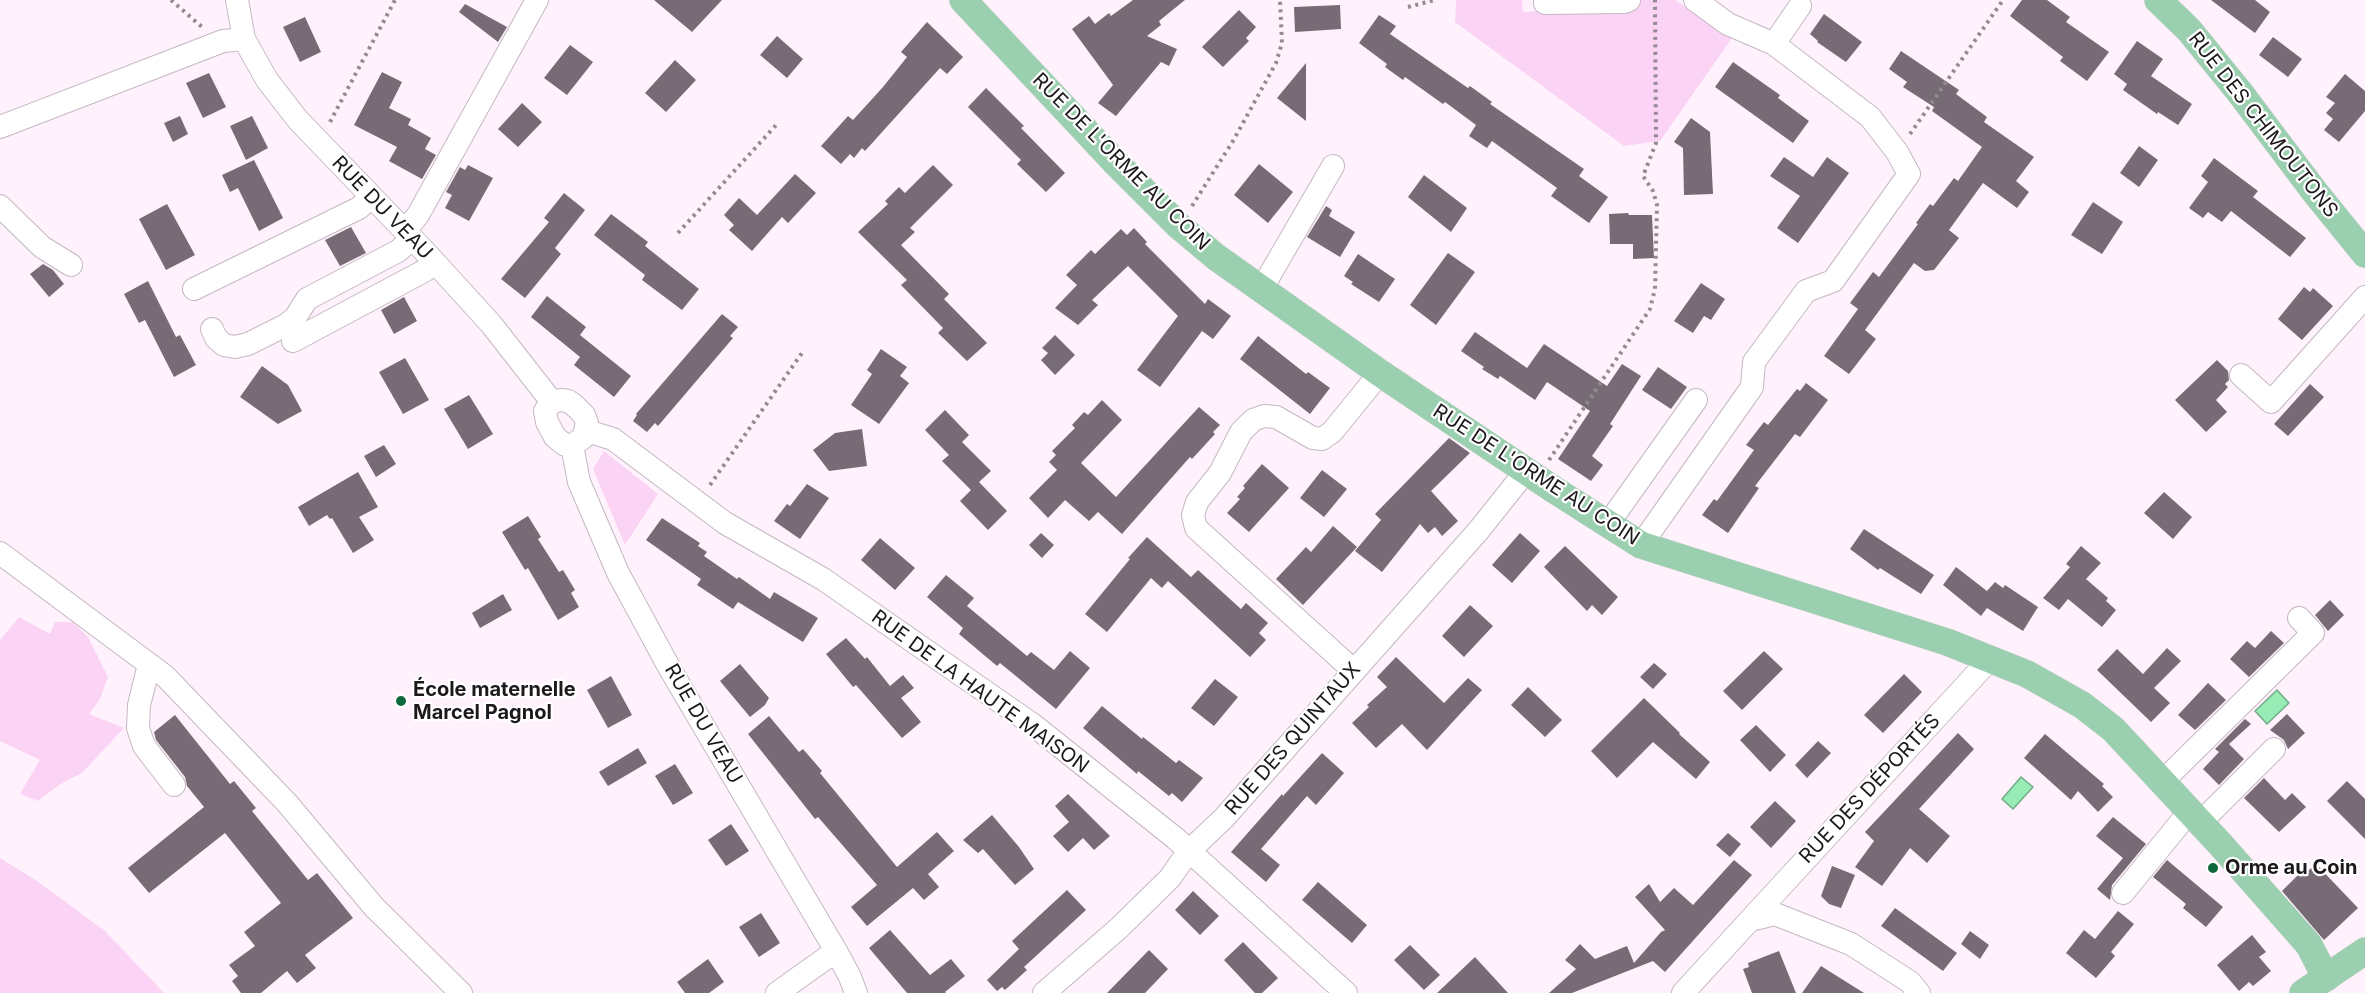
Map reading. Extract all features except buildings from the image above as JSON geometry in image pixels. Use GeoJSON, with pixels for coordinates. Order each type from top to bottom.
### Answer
{"type":"FeatureCollection","features":[{"type":"Feature","properties":{"kind":"main road","name":"RUE DE L'ORME AU COIN"},"geometry":{"type":"LineString","coordinates":[[963,0],[1115,162],[1179,226],[1261,290],[1380,373],[1641,545],[1947,642],[2027,674],[2082,705],[2113,729],[2309,945],[2330,986]]}},
{"type":"Feature","properties":{"kind":"main road","name":"RUE DES CHIMOUTONS"},"geometry":{"type":"LineString","coordinates":[[2158,0],[2188,30],[2241,94],[2365,254]]}},
{"type":"Feature","properties":{"kind":"main road"},"geometry":{"type":"LineString","coordinates":[[2303,993],[2330,986],[2365,951]]}},
{"type":"Feature","properties":{"kind":"street","name":"RUE DU VEAU"},"geometry":{"type":"LineString","coordinates":[[237,0],[244,39],[267,80],[298,120],[491,324],[552,402],[568,401],[584,415],[587,423],[579,438],[579,482],[618,573],[670,669],[836,951],[856,993]]}},
{"type":"Feature","properties":{"kind":"street"},"geometry":{"type":"LineString","coordinates":[[212,329],[216,338],[224,345],[235,347],[248,344],[286,325],[295,318],[307,299],[398,251],[537,0]]}},
{"type":"Feature","properties":{"kind":"street"},"geometry":{"type":"LineString","coordinates":[[1545,3],[1625,3],[1629,0]]}},
{"type":"Feature","properties":{"kind":"street"},"geometry":{"type":"LineString","coordinates":[[1641,545],[1752,387],[1754,362],[1806,291],[1833,281],[1910,174],[1897,152],[1870,117],[1774,44],[1728,24],[1695,0]]}},
{"type":"Feature","properties":{"kind":"street"},"geometry":{"type":"LineString","coordinates":[[1774,44],[1800,6]]}},
{"type":"Feature","properties":{"kind":"street"},"geometry":{"type":"LineString","coordinates":[[0,127],[224,41],[244,39]]}},
{"type":"Feature","properties":{"kind":"street"},"geometry":{"type":"LineString","coordinates":[[1261,290],[1333,166]]}},
{"type":"Feature","properties":{"kind":"street"},"geometry":{"type":"LineString","coordinates":[[194,289],[359,208],[371,197]]}},
{"type":"Feature","properties":{"kind":"street"},"geometry":{"type":"LineString","coordinates":[[0,206],[42,247],[71,264]]}},
{"type":"Feature","properties":{"kind":"street"},"geometry":{"type":"LineString","coordinates":[[293,341],[435,263]]}},
{"type":"Feature","properties":{"kind":"street"},"geometry":{"type":"LineString","coordinates":[[2241,375],[2271,402],[2365,297]]}},
{"type":"Feature","properties":{"kind":"street"},"geometry":{"type":"LineString","coordinates":[[1353,670],[1196,528],[1193,515],[1197,502],[1220,473],[1240,432],[1252,420],[1264,416],[1276,417],[1313,438],[1322,439],[1332,432],[1380,373]]}},
{"type":"Feature","properties":{"kind":"street"},"geometry":{"type":"LineString","coordinates":[[1608,524],[1696,400]]}},
{"type":"Feature","properties":{"kind":"street"},"geometry":{"type":"LineString","coordinates":[[552,402],[546,411],[547,422],[555,437],[565,445],[579,438]]}},
{"type":"Feature","properties":{"kind":"street","name":"RUE DE LA HAUTE MAISON"},"geometry":{"type":"LineString","coordinates":[[579,438],[613,439],[725,523],[823,579],[1032,724],[1175,838],[1346,993]]}},
{"type":"Feature","properties":{"kind":"street","name":"RUE DES QUINTAUX"},"geometry":{"type":"LineString","coordinates":[[1044,993],[1119,928],[1170,878],[1188,852],[1224,818],[1353,670],[1532,475]]}},
{"type":"Feature","properties":{"kind":"street"},"geometry":{"type":"LineString","coordinates":[[0,553],[165,676],[287,803],[374,907],[461,993]]}},
{"type":"Feature","properties":{"kind":"street"},"geometry":{"type":"LineString","coordinates":[[2162,782],[2313,633],[2299,618]]}},
{"type":"Feature","properties":{"kind":"street","name":"RUE DES DÉPORTÉS"},"geometry":{"type":"LineString","coordinates":[[1683,993],[1991,658]]}},
{"type":"Feature","properties":{"kind":"street"},"geometry":{"type":"LineString","coordinates":[[149,665],[139,705],[138,728],[144,746],[174,785]]}},
{"type":"Feature","properties":{"kind":"street"},"geometry":{"type":"LineString","coordinates":[[2123,893],[2195,817],[2274,749]]}},
{"type":"Feature","properties":{"kind":"street"},"geometry":{"type":"LineString","coordinates":[[1750,920],[1761,915],[1775,914],[1851,944],[1910,982],[1919,993]]}},
{"type":"Feature","properties":{"kind":"street"},"geometry":{"type":"LineString","coordinates":[[777,993],[836,951]]}},
{"type":"Feature","properties":{"kind":"path"},"geometry":{"type":"LineString","coordinates":[[171,0],[201,26],[213,45]]}},
{"type":"Feature","properties":{"kind":"path"},"geometry":{"type":"LineString","coordinates":[[315,138],[328,124],[395,0]]}},
{"type":"Feature","properties":{"kind":"path"},"geometry":{"type":"LineString","coordinates":[[1179,226],[1233,141],[1276,63],[1282,43],[1280,0]]}},
{"type":"Feature","properties":{"kind":"path"},"geometry":{"type":"LineString","coordinates":[[1408,7],[1436,0]]}},
{"type":"Feature","properties":{"kind":"path"},"geometry":{"type":"LineString","coordinates":[[1532,475],[1650,309],[1655,290],[1657,205],[1653,191],[1643,176],[1656,143],[1655,0]]}},
{"type":"Feature","properties":{"kind":"path"},"geometry":{"type":"LineString","coordinates":[[1897,152],[2003,0]]}},
{"type":"Feature","properties":{"kind":"path"},"geometry":{"type":"LineString","coordinates":[[678,233],[777,124]]}},
{"type":"Feature","properties":{"kind":"path"},"geometry":{"type":"LineString","coordinates":[[697,503],[804,350]]}},
{"type":"Feature","properties":{"kind":"shaded area"},"geometry":{"type":"Polygon","coordinates":[[[1456,0],[1522,0],[1523,12],[1628,5],[1638,0],[1675,0],[1732,38],[1660,141],[1624,146],[1455,22],[1456,0]]]}},
{"type":"Feature","properties":{"kind":"shaded area"},"geometry":{"type":"Polygon","coordinates":[[[604,451],[658,494],[625,545],[593,469],[604,451]]]}},
{"type":"Feature","properties":{"kind":"shaded area"},"geometry":{"type":"Polygon","coordinates":[[[19,617],[50,634],[55,622],[73,622],[88,637],[108,677],[100,699],[89,714],[124,728],[82,773],[59,785],[38,801],[20,794],[40,760],[0,741],[0,640],[19,617]]]}},
{"type":"Feature","properties":{"kind":"shaded area"},"geometry":{"type":"Polygon","coordinates":[[[2277,690],[2289,703],[2267,724],[2255,711],[2277,690]]]}},
{"type":"Feature","properties":{"kind":"shaded area"},"geometry":{"type":"Polygon","coordinates":[[[2021,777],[2033,787],[2013,809],[2002,799],[2021,777]]]}},
{"type":"Feature","properties":{"kind":"shaded area"},"geometry":{"type":"Polygon","coordinates":[[[0,858],[37,881],[105,931],[164,993],[0,993],[0,858]]]}},
{"type":"Feature","properties":{"kind":"place","name":"École maternelle Marcel Pagnol"},"geometry":{"type":"Point","coordinates":[401,701]}},
{"type":"Feature","properties":{"kind":"place","name":"Orme au Coin"},"geometry":{"type":"Point","coordinates":[2213,868]}}]}
